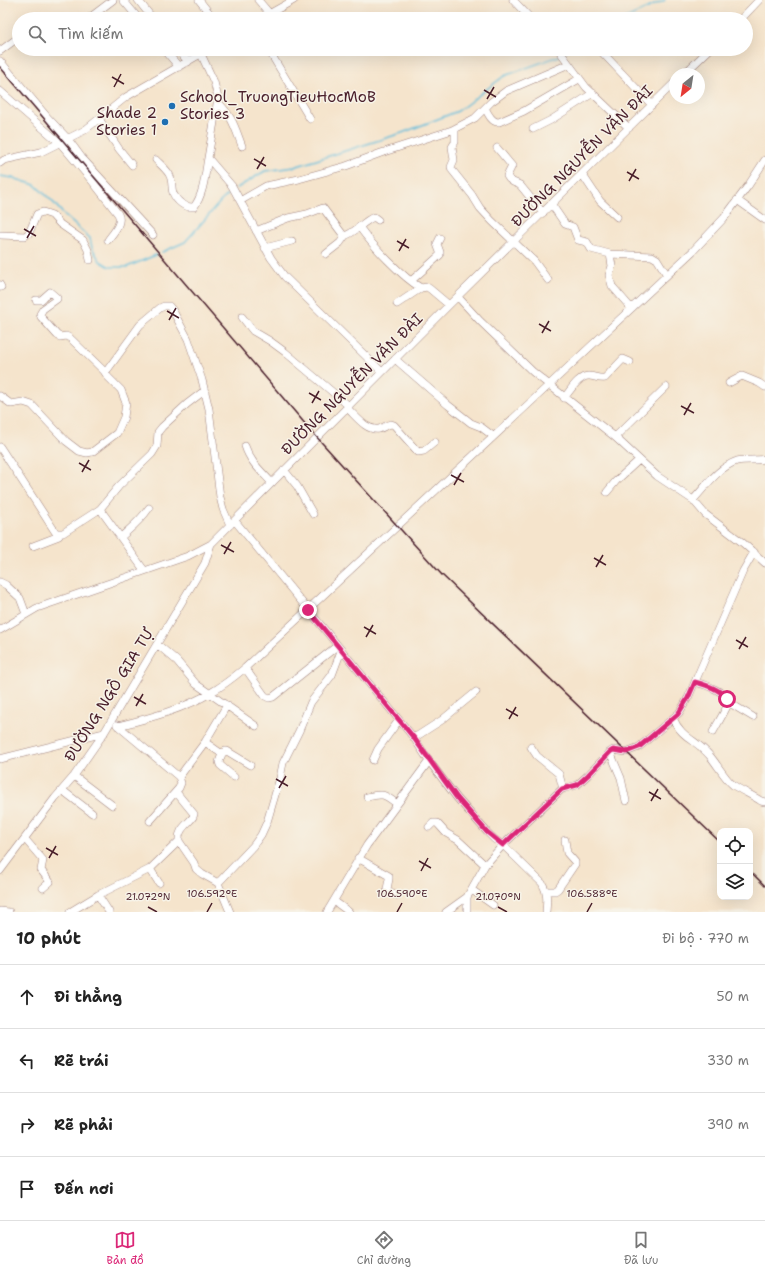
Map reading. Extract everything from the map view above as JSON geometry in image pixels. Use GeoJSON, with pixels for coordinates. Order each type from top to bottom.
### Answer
{"type":"FeatureCollection","features":[{"type":"Feature","properties":{"kind":"street"},"geometry":{"type":"LineString","coordinates":[[97,12],[113,0]]}},
{"type":"Feature","properties":{"kind":"street"},"geometry":{"type":"LineString","coordinates":[[123,0],[133,12]]}},
{"type":"Feature","properties":{"kind":"street"},"geometry":{"type":"LineString","coordinates":[[138,0],[147,12]]}},
{"type":"Feature","properties":{"kind":"street"},"geometry":{"type":"LineString","coordinates":[[199,0],[208,12]]}},
{"type":"Feature","properties":{"kind":"street"},"geometry":{"type":"LineString","coordinates":[[258,0],[268,12]]}},
{"type":"Feature","properties":{"kind":"street"},"geometry":{"type":"LineString","coordinates":[[273,12],[294,0]]}},
{"type":"Feature","properties":{"kind":"street"},"geometry":{"type":"LineString","coordinates":[[513,0],[524,12]]}},
{"type":"Feature","properties":{"kind":"street"},"geometry":{"type":"LineString","coordinates":[[748,12],[760,0]]}},
{"type":"Feature","properties":{"kind":"street"},"geometry":{"type":"LineString","coordinates":[[0,51],[12,42]]}},
{"type":"Feature","properties":{"kind":"street"},"geometry":{"type":"LineString","coordinates":[[170,56],[179,67]]}},
{"type":"Feature","properties":{"kind":"street"},"geometry":{"type":"LineString","coordinates":[[183,56],[188,62]]}},
{"type":"Feature","properties":{"kind":"street"},"geometry":{"type":"LineString","coordinates":[[2,159],[41,152],[68,139],[85,130],[126,97],[197,56]]}},
{"type":"Feature","properties":{"kind":"street"},"geometry":{"type":"LineString","coordinates":[[156,160],[169,175],[173,193],[178,200],[184,206],[194,207],[198,202],[203,184],[218,98],[214,82],[201,56]]}},
{"type":"Feature","properties":{"kind":"street"},"geometry":{"type":"LineString","coordinates":[[272,56],[310,119]]}},
{"type":"Feature","properties":{"kind":"street"},"geometry":{"type":"LineString","coordinates":[[562,56],[579,79],[629,128]]}},
{"type":"Feature","properties":{"kind":"street"},"geometry":{"type":"LineString","coordinates":[[606,56],[652,105]]}},
{"type":"Feature","properties":{"kind":"street"},"geometry":{"type":"LineString","coordinates":[[690,68],[703,56]]}},
{"type":"Feature","properties":{"kind":"street"},"geometry":{"type":"LineString","coordinates":[[0,61],[48,118],[68,139],[82,158],[153,235]]}},
{"type":"Feature","properties":{"kind":"street"},"geometry":{"type":"LineString","coordinates":[[240,201],[266,186],[346,166],[455,129],[475,118],[506,91],[566,62]]}},
{"type":"Feature","properties":{"kind":"street"},"geometry":{"type":"LineString","coordinates":[[485,108],[493,121],[499,122],[524,111],[579,79]]}},
{"type":"Feature","properties":{"kind":"street","name":"ĐƯỜNG NGUYỄN VĂN ĐÀI"},"geometry":{"type":"LineString","coordinates":[[0,630],[37,608],[188,556],[211,544],[449,305],[669,88]]}},
{"type":"Feature","properties":{"kind":"street"},"geometry":{"type":"LineString","coordinates":[[0,91],[60,143],[93,182],[120,218],[115,230],[108,240]]}},
{"type":"Feature","properties":{"kind":"street"},"geometry":{"type":"LineString","coordinates":[[533,129],[551,120],[592,93]]}},
{"type":"Feature","properties":{"kind":"street"},"geometry":{"type":"LineString","coordinates":[[217,101],[232,120],[242,146]]}},
{"type":"Feature","properties":{"kind":"street"},"geometry":{"type":"LineString","coordinates":[[99,119],[119,149],[132,165]]}},
{"type":"Feature","properties":{"kind":"street"},"geometry":{"type":"LineString","coordinates":[[455,129],[455,142],[452,147],[454,160],[451,167],[452,170],[472,195],[480,208],[534,261],[548,280]]}},
{"type":"Feature","properties":{"kind":"street"},"geometry":{"type":"LineString","coordinates":[[497,148],[512,166],[507,176],[509,179],[520,185],[543,213]]}},
{"type":"Feature","properties":{"kind":"street"},"geometry":{"type":"LineString","coordinates":[[208,158],[232,186],[265,248],[285,277],[382,372]]}},
{"type":"Feature","properties":{"kind":"street"},"geometry":{"type":"LineString","coordinates":[[118,726],[156,716],[211,693],[228,682],[245,668],[632,308],[712,231],[737,200],[765,160]]}},
{"type":"Feature","properties":{"kind":"street"},"geometry":{"type":"LineString","coordinates":[[582,174],[600,201],[616,217]]}},
{"type":"Feature","properties":{"kind":"street"},"geometry":{"type":"LineString","coordinates":[[737,200],[765,220]]}},
{"type":"Feature","properties":{"kind":"street"},"geometry":{"type":"LineString","coordinates":[[552,205],[565,224],[573,227],[579,241],[587,242],[589,248],[593,251],[610,254],[652,256],[657,259],[666,275]]}},
{"type":"Feature","properties":{"kind":"street"},"geometry":{"type":"LineString","coordinates":[[256,231],[288,218],[307,214],[323,208],[345,236]]}},
{"type":"Feature","properties":{"kind":"street"},"geometry":{"type":"LineString","coordinates":[[0,235],[25,236],[29,233],[37,214],[43,212],[52,215],[60,224],[83,240],[88,250],[90,260]]}},
{"type":"Feature","properties":{"kind":"street"},"geometry":{"type":"LineString","coordinates":[[326,254],[340,243],[345,236],[360,228],[371,218],[374,217],[378,220]]}},
{"type":"Feature","properties":{"kind":"street"},"geometry":{"type":"LineString","coordinates":[[360,228],[373,244],[411,281],[421,288]]}},
{"type":"Feature","properties":{"kind":"street"},"geometry":{"type":"LineString","coordinates":[[411,281],[440,255],[437,244],[440,238]]}},
{"type":"Feature","properties":{"kind":"street"},"geometry":{"type":"LineString","coordinates":[[265,248],[292,241]]}},
{"type":"Feature","properties":{"kind":"street"},"geometry":{"type":"LineString","coordinates":[[610,254],[612,266],[609,275],[612,286],[632,308]]}},
{"type":"Feature","properties":{"kind":"street"},"geometry":{"type":"LineString","coordinates":[[397,304],[421,288],[427,287],[449,305]]}},
{"type":"Feature","properties":{"kind":"street"},"geometry":{"type":"LineString","coordinates":[[0,396],[11,404],[23,402],[32,405],[66,441],[79,451],[87,453],[92,452],[116,433],[124,417],[126,403],[121,390],[70,338],[66,336],[57,336],[41,318],[40,314],[43,309],[57,298],[50,292],[41,300],[36,300]]}},
{"type":"Feature","properties":{"kind":"street"},"geometry":{"type":"LineString","coordinates":[[458,297],[525,365],[614,437],[657,476],[693,500],[706,514],[754,552],[765,563]]}},
{"type":"Feature","properties":{"kind":"street"},"geometry":{"type":"LineString","coordinates":[[104,371],[108,369],[140,325],[160,308],[169,306],[188,339],[204,390],[209,409],[223,510],[414,738],[429,761],[474,818],[494,839],[503,845],[542,883],[546,891],[546,912]]}},
{"type":"Feature","properties":{"kind":"street"},"geometry":{"type":"LineString","coordinates":[[242,317],[254,331],[285,352],[348,407],[366,426],[372,429],[382,428],[391,424],[394,425],[418,452],[424,451],[435,442]]}},
{"type":"Feature","properties":{"kind":"street"},"geometry":{"type":"LineString","coordinates":[[396,359],[448,406],[471,423],[481,427],[493,436]]}},
{"type":"Feature","properties":{"kind":"street"},"geometry":{"type":"LineString","coordinates":[[564,398],[582,378],[589,376],[602,379],[605,378],[623,359],[630,362]]}},
{"type":"Feature","properties":{"kind":"street"},"geometry":{"type":"LineString","coordinates":[[728,383],[742,376],[765,388]]}},
{"type":"Feature","properties":{"kind":"street"},"geometry":{"type":"LineString","coordinates":[[614,437],[666,387]]}},
{"type":"Feature","properties":{"kind":"street"},"geometry":{"type":"LineString","coordinates":[[0,447],[56,533],[64,533],[100,509],[119,486],[152,454],[157,446],[158,432],[162,427],[204,390]]}},
{"type":"Feature","properties":{"kind":"street"},"geometry":{"type":"LineString","coordinates":[[245,446],[248,456],[252,462],[272,482]]}},
{"type":"Feature","properties":{"kind":"street"},"geometry":{"type":"LineString","coordinates":[[693,500],[720,471],[728,465],[739,461],[765,459]]}},
{"type":"Feature","properties":{"kind":"street"},"geometry":{"type":"LineString","coordinates":[[607,492],[639,460]]}},
{"type":"Feature","properties":{"kind":"street"},"geometry":{"type":"LineString","coordinates":[[284,470],[298,486],[313,514]]}},
{"type":"Feature","properties":{"kind":"street"},"geometry":{"type":"LineString","coordinates":[[120,537],[137,523],[149,508]]}},
{"type":"Feature","properties":{"kind":"street"},"geometry":{"type":"LineString","coordinates":[[100,509],[144,570]]}},
{"type":"Feature","properties":{"kind":"street"},"geometry":{"type":"LineString","coordinates":[[33,546],[59,536],[60,533]]}},
{"type":"Feature","properties":{"kind":"street","name":"ĐƯỜNG NGÔ GIA TỰ"},"geometry":{"type":"LineString","coordinates":[[0,871],[74,776],[112,721],[204,563],[211,544]]}},
{"type":"Feature","properties":{"kind":"street"},"geometry":{"type":"LineString","coordinates":[[446,912],[467,897],[485,864],[503,845],[563,789],[577,785],[613,750],[626,752],[634,750],[673,718],[683,707],[743,571],[754,552]]}},
{"type":"Feature","properties":{"kind":"street"},"geometry":{"type":"LineString","coordinates":[[0,582],[6,585],[20,598],[26,614]]}},
{"type":"Feature","properties":{"kind":"street"},"geometry":{"type":"LineString","coordinates":[[157,644],[177,661],[196,684],[211,693],[256,726]]}},
{"type":"Feature","properties":{"kind":"street"},"geometry":{"type":"LineString","coordinates":[[245,668],[262,692],[269,698],[339,649]]}},
{"type":"Feature","properties":{"kind":"street"},"geometry":{"type":"LineString","coordinates":[[218,883],[253,846],[267,822],[285,757],[299,731],[310,702],[332,675],[339,649]]}},
{"type":"Feature","properties":{"kind":"street"},"geometry":{"type":"LineString","coordinates":[[695,682],[710,686],[726,697],[728,702],[753,717]]}},
{"type":"Feature","properties":{"kind":"street"},"geometry":{"type":"LineString","coordinates":[[414,738],[442,720],[476,692]]}},
{"type":"Feature","properties":{"kind":"street"},"geometry":{"type":"LineString","coordinates":[[713,732],[728,702]]}},
{"type":"Feature","properties":{"kind":"street"},"geometry":{"type":"LineString","coordinates":[[179,777],[205,742],[226,705]]}},
{"type":"Feature","properties":{"kind":"street"},"geometry":{"type":"LineString","coordinates":[[673,718],[677,727],[683,734],[700,745],[730,782],[765,802]]}},
{"type":"Feature","properties":{"kind":"street"},"geometry":{"type":"LineString","coordinates":[[373,760],[378,749],[399,720]]}},
{"type":"Feature","properties":{"kind":"street"},"geometry":{"type":"LineString","coordinates":[[112,721],[179,777],[181,784],[176,792],[150,821]]}},
{"type":"Feature","properties":{"kind":"street"},"geometry":{"type":"LineString","coordinates":[[0,759],[104,733]]}},
{"type":"Feature","properties":{"kind":"street"},"geometry":{"type":"LineString","coordinates":[[205,742],[222,754]]}},
{"type":"Feature","properties":{"kind":"street"},"geometry":{"type":"LineString","coordinates":[[531,747],[537,756],[559,774],[563,789]]}},
{"type":"Feature","properties":{"kind":"street"},"geometry":{"type":"LineString","coordinates":[[234,777],[220,765],[219,762],[225,751],[228,751],[250,765]]}},
{"type":"Feature","properties":{"kind":"street"},"geometry":{"type":"LineString","coordinates":[[610,752],[621,778],[626,801]]}},
{"type":"Feature","properties":{"kind":"street"},"geometry":{"type":"LineString","coordinates":[[326,912],[334,901],[358,858],[384,820],[429,761]]}},
{"type":"Feature","properties":{"kind":"street"},"geometry":{"type":"LineString","coordinates":[[74,776],[112,805]]}},
{"type":"Feature","properties":{"kind":"street"},"geometry":{"type":"LineString","coordinates":[[62,790],[92,813]]}},
{"type":"Feature","properties":{"kind":"street"},"geometry":{"type":"LineString","coordinates":[[176,792],[194,814],[182,828],[178,835],[179,840],[194,863],[196,869],[218,883],[230,912]]}},
{"type":"Feature","properties":{"kind":"street"},"geometry":{"type":"LineString","coordinates":[[367,798],[384,794],[397,804]]}},
{"type":"Feature","properties":{"kind":"street"},"geometry":{"type":"LineString","coordinates":[[429,827],[433,823],[437,824],[485,864]]}},
{"type":"Feature","properties":{"kind":"street"},"geometry":{"type":"LineString","coordinates":[[25,839],[43,860],[41,870],[50,882],[43,888]]}},
{"type":"Feature","properties":{"kind":"street"},"geometry":{"type":"LineString","coordinates":[[70,912],[98,895],[150,869],[179,840]]}},
{"type":"Feature","properties":{"kind":"street"},"geometry":{"type":"LineString","coordinates":[[546,891],[555,891],[558,889],[575,864],[567,853],[565,840]]}},
{"type":"Feature","properties":{"kind":"street"},"geometry":{"type":"LineString","coordinates":[[358,858],[389,876],[387,889],[396,895]]}},
{"type":"Feature","properties":{"kind":"street"},"geometry":{"type":"LineString","coordinates":[[150,869],[159,883]]}},
{"type":"Feature","properties":{"kind":"street"},"geometry":{"type":"LineString","coordinates":[[472,890],[493,905]]}},
{"type":"Feature","properties":{"kind":"street"},"geometry":{"type":"LineString","coordinates":[[98,895],[109,912]]}},
{"type":"Feature","properties":{"kind":"street"},"geometry":{"type":"LineString","coordinates":[[467,897],[467,912]]}},
{"type":"Feature","properties":{"kind":"street"},"geometry":{"type":"LineString","coordinates":[[334,901],[349,912]]}},
{"type":"Feature","properties":{"kind":"street"},"geometry":{"type":"LineString","coordinates":[[0,911],[9,912]]}},
{"type":"Feature","properties":{"kind":"waterway"},"geometry":{"type":"LineString","coordinates":[[639,12],[665,0]]}},
{"type":"Feature","properties":{"kind":"waterway"},"geometry":{"type":"LineString","coordinates":[[237,188],[265,171],[294,167],[402,133],[458,111],[504,76],[559,56]]}},
{"type":"Feature","properties":{"kind":"waterway"},"geometry":{"type":"LineString","coordinates":[[0,176],[13,178],[35,185],[66,217],[90,238],[92,248],[100,261],[110,267],[127,267],[156,255]]}},
{"type":"Feature","properties":{"kind":"waterway"},"geometry":{"type":"LineString","coordinates":[[162,252],[185,242],[221,201],[232,191]]}},
{"type":"Feature","properties":{"kind":"railway"},"geometry":{"type":"LineString","coordinates":[[0,67],[313,433],[442,575],[717,839]]}},
{"type":"Feature","properties":{"kind":"railway"},"geometry":{"type":"LineString","coordinates":[[753,874],[765,886]]}},
{"type":"Feature","properties":{"kind":"place","name":"School_TruongTieuHocMoB Stories 3"},"geometry":{"type":"Point","coordinates":[172,106]}},
{"type":"Feature","properties":{"kind":"place","name":"Shade 2 Stories 1"},"geometry":{"type":"Point","coordinates":[165,122]}},
{"type":"Feature","properties":{"kind":"route"},"geometry":{"type":"LineString","coordinates":[[308,610],[414,738],[429,761],[457,798],[487,832],[503,845],[562,789],[577,785],[610,752],[613,750],[626,752],[634,750],[678,714],[688,698],[695,682],[710,686],[727,699]]}}]}
